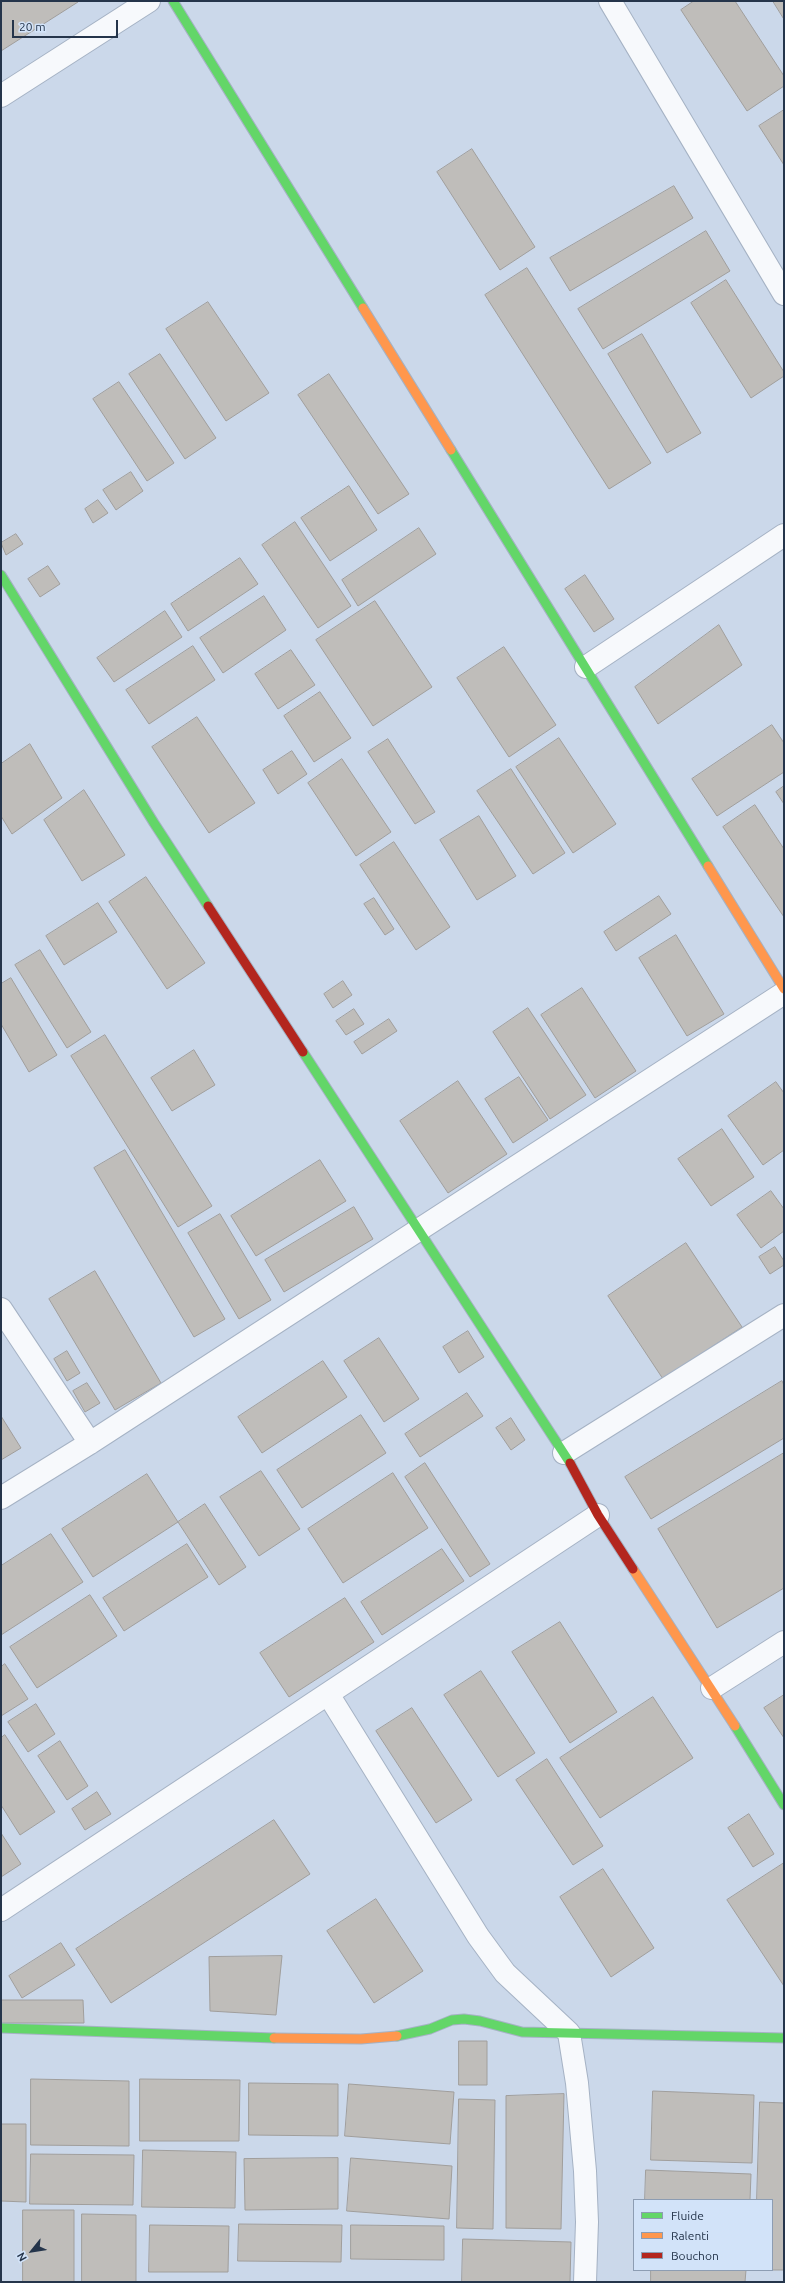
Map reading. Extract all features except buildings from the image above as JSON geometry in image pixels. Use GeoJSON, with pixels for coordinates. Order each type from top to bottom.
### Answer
{"type":"FeatureCollection","features":[{"type":"Feature","properties":{"kind":"street"},"geometry":{"type":"LineString","coordinates":[[1,96],[148,1]]}},
{"type":"Feature","properties":{"kind":"street"},"geometry":{"type":"LineString","coordinates":[[173,1],[784,989]]}},
{"type":"Feature","properties":{"kind":"street"},"geometry":{"type":"LineString","coordinates":[[610,1],[784,294]]}},
{"type":"Feature","properties":{"kind":"street"},"geometry":{"type":"LineString","coordinates":[[586,668],[784,535]]}},
{"type":"Feature","properties":{"kind":"street"},"geometry":{"type":"LineString","coordinates":[[1,575],[154,823],[564,1453],[598,1515],[712,1688],[784,1805]]}},
{"type":"Feature","properties":{"kind":"street"},"geometry":{"type":"LineString","coordinates":[[1,1498],[90,1444],[784,993]]}},
{"type":"Feature","properties":{"kind":"street"},"geometry":{"type":"LineString","coordinates":[[1,1309],[90,1444]]}},
{"type":"Feature","properties":{"kind":"street"},"geometry":{"type":"LineString","coordinates":[[564,1453],[784,1315]]}},
{"type":"Feature","properties":{"kind":"street"},"geometry":{"type":"LineString","coordinates":[[1,1910],[598,1515]]}},
{"type":"Feature","properties":{"kind":"street"},"geometry":{"type":"LineString","coordinates":[[712,1688],[784,1642]]}},
{"type":"Feature","properties":{"kind":"street"},"geometry":{"type":"LineString","coordinates":[[328,1694],[482,1943],[505,1973],[569,2033],[578,2090],[585,2171],[587,2222],[585,2282]]}},
{"type":"Feature","properties":{"kind":"street"},"geometry":{"type":"LineString","coordinates":[[1,2028],[256,2039],[363,2040],[396,2037],[430,2029],[453,2019],[468,2019],[483,2020],[502,2028],[522,2032],[784,2038]]}},
{"type":"Feature","properties":{"kind":"traffic: fast"},"geometry":{"type":"LineString","coordinates":[[173,1],[363,308]]}},
{"type":"Feature","properties":{"kind":"traffic: fast"},"geometry":{"type":"LineString","coordinates":[[451,450],[708,866]]}},
{"type":"Feature","properties":{"kind":"traffic: fast"},"geometry":{"type":"LineString","coordinates":[[1,575],[154,823],[208,906]]}},
{"type":"Feature","properties":{"kind":"traffic: fast"},"geometry":{"type":"LineString","coordinates":[[303,1052],[570,1463]]}},
{"type":"Feature","properties":{"kind":"traffic: fast"},"geometry":{"type":"LineString","coordinates":[[735,1726],[784,1805]]}},
{"type":"Feature","properties":{"kind":"traffic: fast"},"geometry":{"type":"LineString","coordinates":[[397,2036],[430,2029],[452,2020],[464,2019],[480,2021],[522,2032],[784,2038]]}},
{"type":"Feature","properties":{"kind":"traffic: fast"},"geometry":{"type":"LineString","coordinates":[[1,2028],[274,2038]]}},
{"type":"Feature","properties":{"kind":"traffic: slow"},"geometry":{"type":"LineString","coordinates":[[363,308],[451,450]]}},
{"type":"Feature","properties":{"kind":"traffic: slow"},"geometry":{"type":"LineString","coordinates":[[708,866],[784,989]]}},
{"type":"Feature","properties":{"kind":"traffic: slow"},"geometry":{"type":"LineString","coordinates":[[633,1569],[735,1726]]}},
{"type":"Feature","properties":{"kind":"traffic: slow"},"geometry":{"type":"LineString","coordinates":[[274,2038],[361,2039],[397,2036]]}},
{"type":"Feature","properties":{"kind":"traffic: jam"},"geometry":{"type":"LineString","coordinates":[[208,906],[303,1052]]}},
{"type":"Feature","properties":{"kind":"traffic: jam"},"geometry":{"type":"LineString","coordinates":[[570,1463],[598,1515],[633,1569]]}}]}
